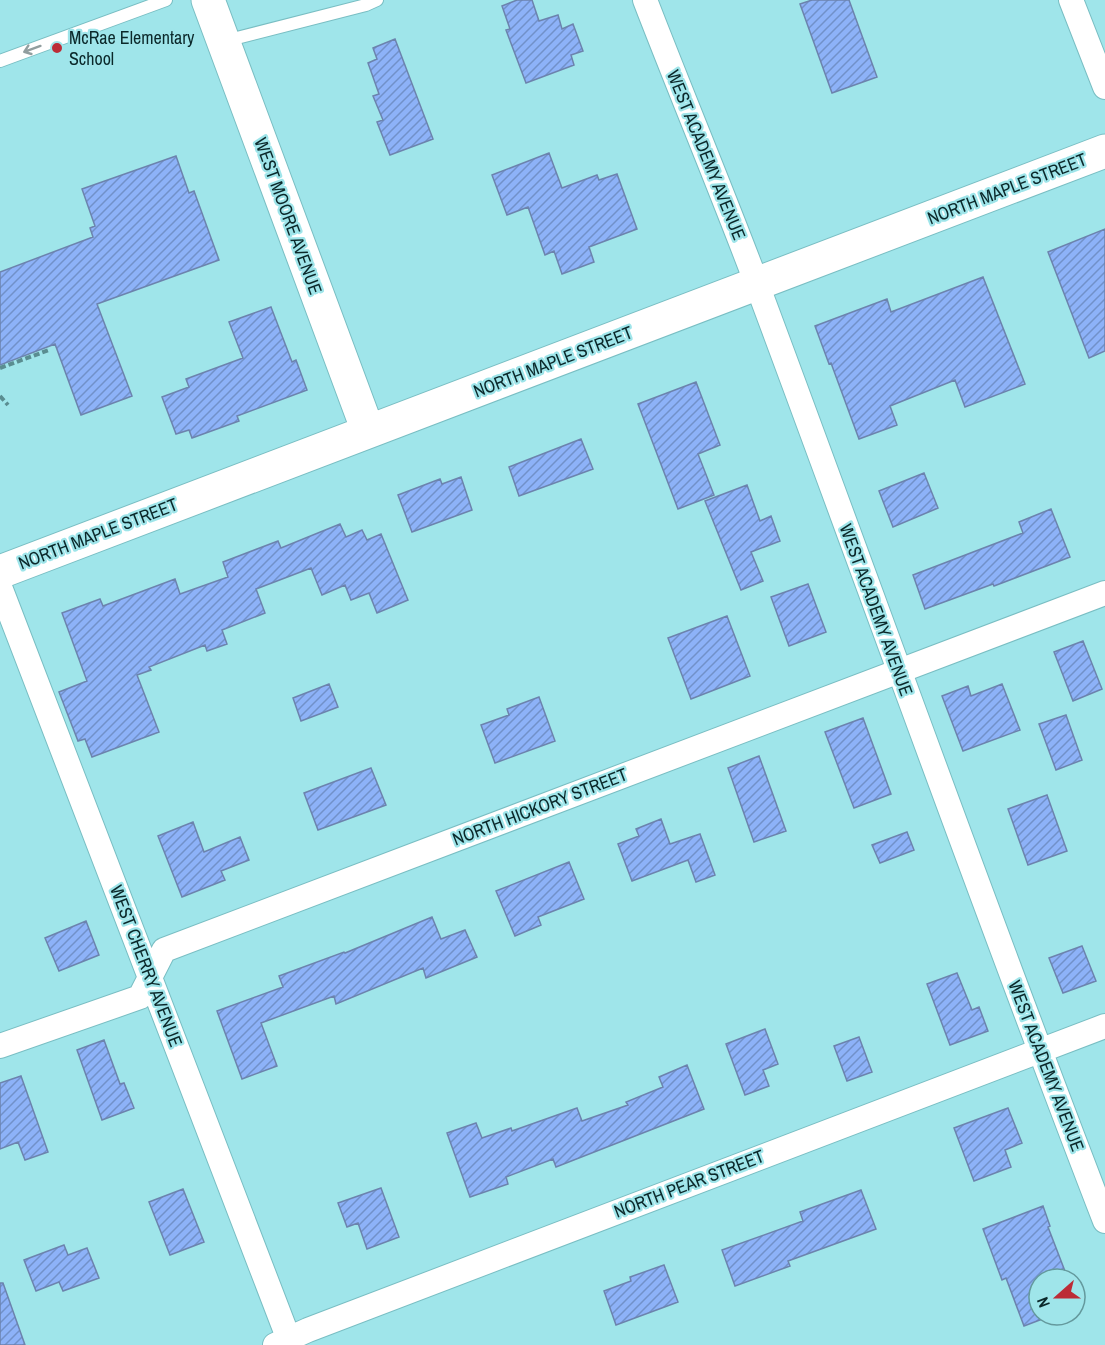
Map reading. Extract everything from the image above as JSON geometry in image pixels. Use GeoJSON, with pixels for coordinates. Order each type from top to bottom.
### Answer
{"type":"FeatureCollection","features":[{"type":"Feature","properties":{"kind":"main road","name":"WEST MOORE AVENUE"},"geometry":{"type":"LineString","coordinates":[[208,0],[368,431]]}},
{"type":"Feature","properties":{"kind":"main road","name":"NORTH MAPLE STREET"},"geometry":{"type":"LineString","coordinates":[[0,572],[1105,151]]}},
{"type":"Feature","properties":{"kind":"street","name":"WEST ACADEMY AVENUE"},"geometry":{"type":"LineString","coordinates":[[645,0],[757,284],[898,672],[1105,1221]]}},
{"type":"Feature","properties":{"kind":"street"},"geometry":{"type":"LineString","coordinates":[[1071,0],[1105,87]]}},
{"type":"Feature","properties":{"kind":"street","name":"WEST CHERRY AVENUE"},"geometry":{"type":"LineString","coordinates":[[0,587],[150,977],[285,1343]]}},
{"type":"Feature","properties":{"kind":"street","name":"NORTH HICKORY STREET"},"geometry":{"type":"LineString","coordinates":[[0,1046],[140,997],[164,950],[1105,593]]}},
{"type":"Feature","properties":{"kind":"street","name":"NORTH PEAR STREET"},"geometry":{"type":"LineString","coordinates":[[285,1343],[319,1325],[1105,1026]]}},
{"type":"Feature","properties":{"kind":"lane"},"geometry":{"type":"LineString","coordinates":[[0,61],[166,0]]}},
{"type":"Feature","properties":{"kind":"lane"},"geometry":{"type":"LineString","coordinates":[[224,42],[366,5],[377,0]]}},
{"type":"Feature","properties":{"kind":"path"},"geometry":{"type":"LineString","coordinates":[[0,368],[49,350]]}},
{"type":"Feature","properties":{"kind":"path"},"geometry":{"type":"LineString","coordinates":[[0,396],[8,405]]}},
{"type":"Feature","properties":{"kind":"building"},"geometry":{"type":"Polygon","coordinates":[[[517,0],[532,0],[539,21],[558,15],[562,29],[573,24],[583,51],[571,55],[574,65],[526,83],[506,30],[510,29],[502,6],[517,0]]]}},
{"type":"Feature","properties":{"kind":"building"},"geometry":{"type":"Polygon","coordinates":[[[812,0],[849,0],[877,77],[832,93],[800,4],[812,0]]]}},
{"type":"Feature","properties":{"kind":"building"},"geometry":{"type":"Polygon","coordinates":[[[395,39],[433,139],[390,155],[377,122],[383,120],[373,96],[379,94],[368,63],[377,59],[373,48],[395,39]]]}},
{"type":"Feature","properties":{"kind":"building"},"geometry":{"type":"Polygon","coordinates":[[[549,153],[562,188],[597,175],[599,180],[617,174],[637,229],[589,247],[594,262],[562,274],[554,251],[545,255],[528,207],[507,215],[492,175],[549,153]]]}},
{"type":"Feature","properties":{"kind":"building"},"geometry":{"type":"Polygon","coordinates":[[[176,156],[189,193],[194,191],[219,260],[97,304],[132,396],[81,415],[55,344],[0,365],[0,272],[93,237],[90,228],[95,226],[82,189],[176,156]]]}},
{"type":"Feature","properties":{"kind":"building"},"geometry":{"type":"Polygon","coordinates":[[[1105,229],[1105,351],[1089,358],[1048,252],[1105,229]]]}},
{"type":"Feature","properties":{"kind":"building"},"geometry":{"type":"Polygon","coordinates":[[[983,277],[1025,384],[965,407],[955,380],[890,406],[897,425],[859,439],[815,326],[887,299],[891,312],[983,277]]]}},
{"type":"Feature","properties":{"kind":"building"},"geometry":{"type":"Polygon","coordinates":[[[271,307],[292,362],[296,360],[307,390],[237,416],[239,421],[192,438],[189,430],[176,434],[162,397],[189,387],[186,379],[243,358],[229,322],[271,307]]]}},
{"type":"Feature","properties":{"kind":"building"},"geometry":{"type":"Polygon","coordinates":[[[696,382],[720,445],[698,454],[714,495],[678,509],[638,404],[696,382]]]}},
{"type":"Feature","properties":{"kind":"building"},"geometry":{"type":"Polygon","coordinates":[[[581,439],[593,469],[519,496],[509,467],[581,439]]]}},
{"type":"Feature","properties":{"kind":"building"},"geometry":{"type":"Polygon","coordinates":[[[924,473],[938,508],[893,527],[879,491],[924,473]]]}},
{"type":"Feature","properties":{"kind":"building"},"geometry":{"type":"Polygon","coordinates":[[[461,477],[472,510],[412,532],[398,495],[440,479],[442,484],[461,477]]]}},
{"type":"Feature","properties":{"kind":"building"},"geometry":{"type":"Polygon","coordinates":[[[747,485],[760,521],[771,516],[780,541],[751,552],[763,581],[741,590],[705,501],[747,485]]]}},
{"type":"Feature","properties":{"kind":"building"},"geometry":{"type":"Polygon","coordinates":[[[1051,509],[1070,557],[925,609],[913,575],[1023,533],[1019,522],[1051,509]]]}},
{"type":"Feature","properties":{"kind":"building"},"geometry":{"type":"Polygon","coordinates":[[[340,524],[346,537],[362,530],[367,540],[381,534],[408,600],[377,613],[369,593],[351,600],[345,585],[322,595],[311,568],[256,589],[265,613],[222,630],[227,644],[207,651],[205,645],[149,667],[151,670],[137,675],[159,732],[92,757],[85,739],[78,741],[59,692],[87,681],[62,613],[100,599],[103,606],[175,579],[180,594],[228,577],[223,562],[278,541],[281,548],[340,524]]]}},
{"type":"Feature","properties":{"kind":"building"},"geometry":{"type":"Polygon","coordinates":[[[808,584],[826,632],[789,646],[771,597],[808,584]]]}},
{"type":"Feature","properties":{"kind":"building"},"geometry":{"type":"Polygon","coordinates":[[[727,616],[750,676],[691,699],[668,638],[727,616]]]}},
{"type":"Feature","properties":{"kind":"building"},"geometry":{"type":"Polygon","coordinates":[[[1083,641],[1102,689],[1073,701],[1054,652],[1083,641]]]}},
{"type":"Feature","properties":{"kind":"building"},"geometry":{"type":"Polygon","coordinates":[[[329,684],[338,707],[301,721],[293,698],[329,684]]]}},
{"type":"Feature","properties":{"kind":"building"},"geometry":{"type":"Polygon","coordinates":[[[1002,684],[1020,730],[963,751],[942,696],[968,686],[971,696],[1002,684]]]}},
{"type":"Feature","properties":{"kind":"building"},"geometry":{"type":"Polygon","coordinates":[[[539,697],[555,741],[495,763],[481,725],[509,715],[507,709],[539,697]]]}},
{"type":"Feature","properties":{"kind":"building"},"geometry":{"type":"Polygon","coordinates":[[[1066,715],[1082,760],[1056,770],[1039,724],[1066,715]]]}},
{"type":"Feature","properties":{"kind":"building"},"geometry":{"type":"Polygon","coordinates":[[[863,718],[891,794],[854,808],[825,732],[863,718]]]}},
{"type":"Feature","properties":{"kind":"building"},"geometry":{"type":"Polygon","coordinates":[[[759,756],[786,831],[754,842],[728,768],[759,756]]]}},
{"type":"Feature","properties":{"kind":"building"},"geometry":{"type":"Polygon","coordinates":[[[371,768],[386,805],[318,830],[304,793],[371,768]]]}},
{"type":"Feature","properties":{"kind":"building"},"geometry":{"type":"Polygon","coordinates":[[[1047,795],[1067,851],[1028,865],[1008,809],[1047,795]]]}},
{"type":"Feature","properties":{"kind":"building"},"geometry":{"type":"Polygon","coordinates":[[[661,819],[670,844],[700,834],[715,875],[696,882],[688,860],[632,881],[618,844],[639,836],[636,829],[661,819]]]}},
{"type":"Feature","properties":{"kind":"building"},"geometry":{"type":"Polygon","coordinates":[[[193,822],[204,852],[240,837],[249,860],[221,871],[225,880],[182,897],[158,836],[193,822]]]}},
{"type":"Feature","properties":{"kind":"building"},"geometry":{"type":"Polygon","coordinates":[[[907,832],[914,850],[880,863],[872,845],[907,832]]]}},
{"type":"Feature","properties":{"kind":"building"},"geometry":{"type":"Polygon","coordinates":[[[569,862],[584,899],[538,917],[541,925],[515,936],[496,891],[569,862]]]}},
{"type":"Feature","properties":{"kind":"building"},"geometry":{"type":"Polygon","coordinates":[[[432,917],[441,939],[465,930],[477,957],[426,978],[423,968],[336,1004],[334,996],[261,1023],[277,1066],[242,1079],[217,1011],[283,987],[279,976],[345,953],[432,917]]]}},
{"type":"Feature","properties":{"kind":"building"},"geometry":{"type":"Polygon","coordinates":[[[86,921],[99,955],[59,971],[45,938],[86,921]]]}},
{"type":"Feature","properties":{"kind":"building"},"geometry":{"type":"Polygon","coordinates":[[[1082,946],[1096,981],[1063,993],[1049,958],[1082,946]]]}},
{"type":"Feature","properties":{"kind":"building"},"geometry":{"type":"Polygon","coordinates":[[[957,973],[972,1010],[979,1007],[988,1031],[950,1045],[927,984],[957,973]]]}},
{"type":"Feature","properties":{"kind":"building"},"geometry":{"type":"Polygon","coordinates":[[[765,1029],[778,1064],[763,1070],[769,1086],[745,1095],[726,1044],[765,1029]]]}},
{"type":"Feature","properties":{"kind":"building"},"geometry":{"type":"Polygon","coordinates":[[[859,1037],[872,1072],[847,1081],[834,1046],[859,1037]]]}},
{"type":"Feature","properties":{"kind":"building"},"geometry":{"type":"Polygon","coordinates":[[[104,1040],[120,1084],[124,1083],[134,1108],[102,1120],[77,1050],[104,1040]]]}},
{"type":"Feature","properties":{"kind":"building"},"geometry":{"type":"Polygon","coordinates":[[[687,1065],[704,1109],[556,1167],[553,1159],[506,1177],[508,1184],[470,1197],[447,1133],[476,1123],[482,1138],[511,1128],[512,1131],[577,1108],[582,1121],[628,1105],[626,1102],[663,1087],[659,1077],[687,1065]]]}},
{"type":"Feature","properties":{"kind":"building"},"geometry":{"type":"Polygon","coordinates":[[[21,1076],[48,1152],[25,1160],[18,1142],[0,1149],[0,1083],[21,1076]]]}},
{"type":"Feature","properties":{"kind":"building"},"geometry":{"type":"Polygon","coordinates":[[[1008,1108],[1022,1143],[1005,1150],[1011,1167],[974,1181],[954,1128],[1008,1108]]]}},
{"type":"Feature","properties":{"kind":"building"},"geometry":{"type":"Polygon","coordinates":[[[381,1188],[399,1237],[367,1249],[358,1223],[347,1227],[338,1203],[381,1188]]]}},
{"type":"Feature","properties":{"kind":"building"},"geometry":{"type":"Polygon","coordinates":[[[183,1189],[204,1242],[170,1255],[149,1202],[183,1189]]]}},
{"type":"Feature","properties":{"kind":"building"},"geometry":{"type":"Polygon","coordinates":[[[861,1190],[876,1229],[788,1261],[790,1266],[735,1286],[722,1250],[803,1221],[800,1212],[861,1190]]]}},
{"type":"Feature","properties":{"kind":"building"},"geometry":{"type":"Polygon","coordinates":[[[1043,1206],[1050,1226],[1048,1227],[1063,1267],[1027,1267],[1027,1325],[1024,1326],[1006,1278],[1002,1280],[983,1229],[1043,1206]]]}},
{"type":"Feature","properties":{"kind":"building"},"geometry":{"type":"Polygon","coordinates":[[[64,1245],[68,1255],[87,1248],[99,1278],[63,1291],[59,1282],[36,1291],[24,1260],[64,1245]]]}},
{"type":"Feature","properties":{"kind":"building"},"geometry":{"type":"Polygon","coordinates":[[[664,1265],[678,1302],[616,1325],[604,1291],[631,1281],[630,1277],[664,1265]]]}},
{"type":"Feature","properties":{"kind":"building"},"geometry":{"type":"Polygon","coordinates":[[[0,1283],[3,1283],[25,1345],[0,1345],[0,1283]]]}},
{"type":"Feature","properties":{"kind":"place","name":"McRae Elementary School"},"geometry":{"type":"Point","coordinates":[57,48]}}]}
